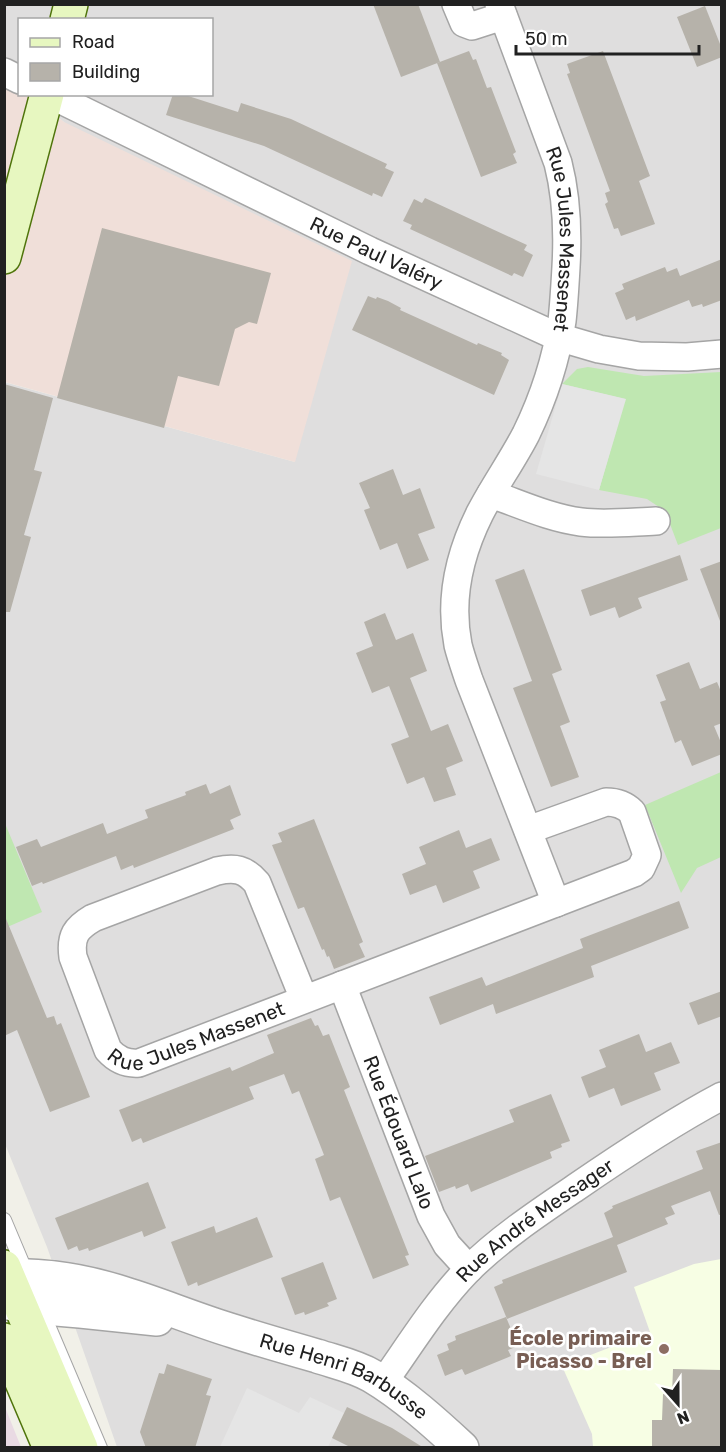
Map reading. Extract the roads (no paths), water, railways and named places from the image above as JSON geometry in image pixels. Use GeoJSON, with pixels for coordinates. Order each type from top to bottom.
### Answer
{"type":"FeatureCollection","features":[{"type":"Feature","properties":{"kind":"main road"},"geometry":{"type":"LineString","coordinates":[[4,257],[47,96]]}},
{"type":"Feature","properties":{"kind":"main road"},"geometry":{"type":"LineString","coordinates":[[20,1289],[81,1448]]}},
{"type":"Feature","properties":{"kind":"main road"},"geometry":{"type":"LineString","coordinates":[[4,1340],[50,1448]]}},
{"type":"Feature","properties":{"kind":"street","name":"Rue Jules Massenet"},"geometry":{"type":"LineString","coordinates":[[456,4],[464,22],[472,26],[501,10],[558,163],[565,193],[567,250],[563,307],[550,371],[521,443],[480,513],[461,560],[455,606],[458,644],[469,680],[556,903]]}},
{"type":"Feature","properties":{"kind":"street"},"geometry":{"type":"LineString","coordinates":[[4,72],[18,79]]}},
{"type":"Feature","properties":{"kind":"street","name":"Rue Paul Valéry"},"geometry":{"type":"LineString","coordinates":[[52,96],[370,251],[558,337],[599,349],[639,356],[687,357],[722,354]]}},
{"type":"Feature","properties":{"kind":"street"},"geometry":{"type":"LineString","coordinates":[[491,494],[562,519],[583,522],[656,521]]}},
{"type":"Feature","properties":{"kind":"street","name":"Rue Jules Massenet"},"geometry":{"type":"LineString","coordinates":[[304,999],[257,883],[245,872],[229,869],[217,871],[93,918],[74,935],[73,957],[105,1044],[113,1056],[124,1062],[139,1062],[342,985],[634,873],[641,868],[647,855],[632,812],[613,802],[606,802],[528,830]]}},
{"type":"Feature","properties":{"kind":"street","name":"Rue Édouard Lalo"},"geometry":{"type":"LineString","coordinates":[[342,985],[431,1216],[447,1245],[469,1269]]}},
{"type":"Feature","properties":{"kind":"street","name":"Rue André Messager"},"geometry":{"type":"LineString","coordinates":[[383,1383],[446,1294],[469,1269],[517,1228],[657,1133],[722,1096]]}},
{"type":"Feature","properties":{"kind":"street","name":"Rue Henri Barbusse"},"geometry":{"type":"LineString","coordinates":[[20,1289],[67,1279],[99,1286],[213,1325],[350,1366],[383,1383],[426,1416],[462,1448]]}},
{"type":"Feature","properties":{"kind":"lane"},"geometry":{"type":"LineString","coordinates":[[4,1220],[20,1289],[100,1448]]}},
{"type":"Feature","properties":{"kind":"lane"},"geometry":{"type":"LineString","coordinates":[[4,1371],[37,1448]]}},
{"type":"Feature","properties":{"kind":"place","name":"École primaire Picasso - Brel"},"geometry":{"type":"Point","coordinates":[664,1349]}}]}
